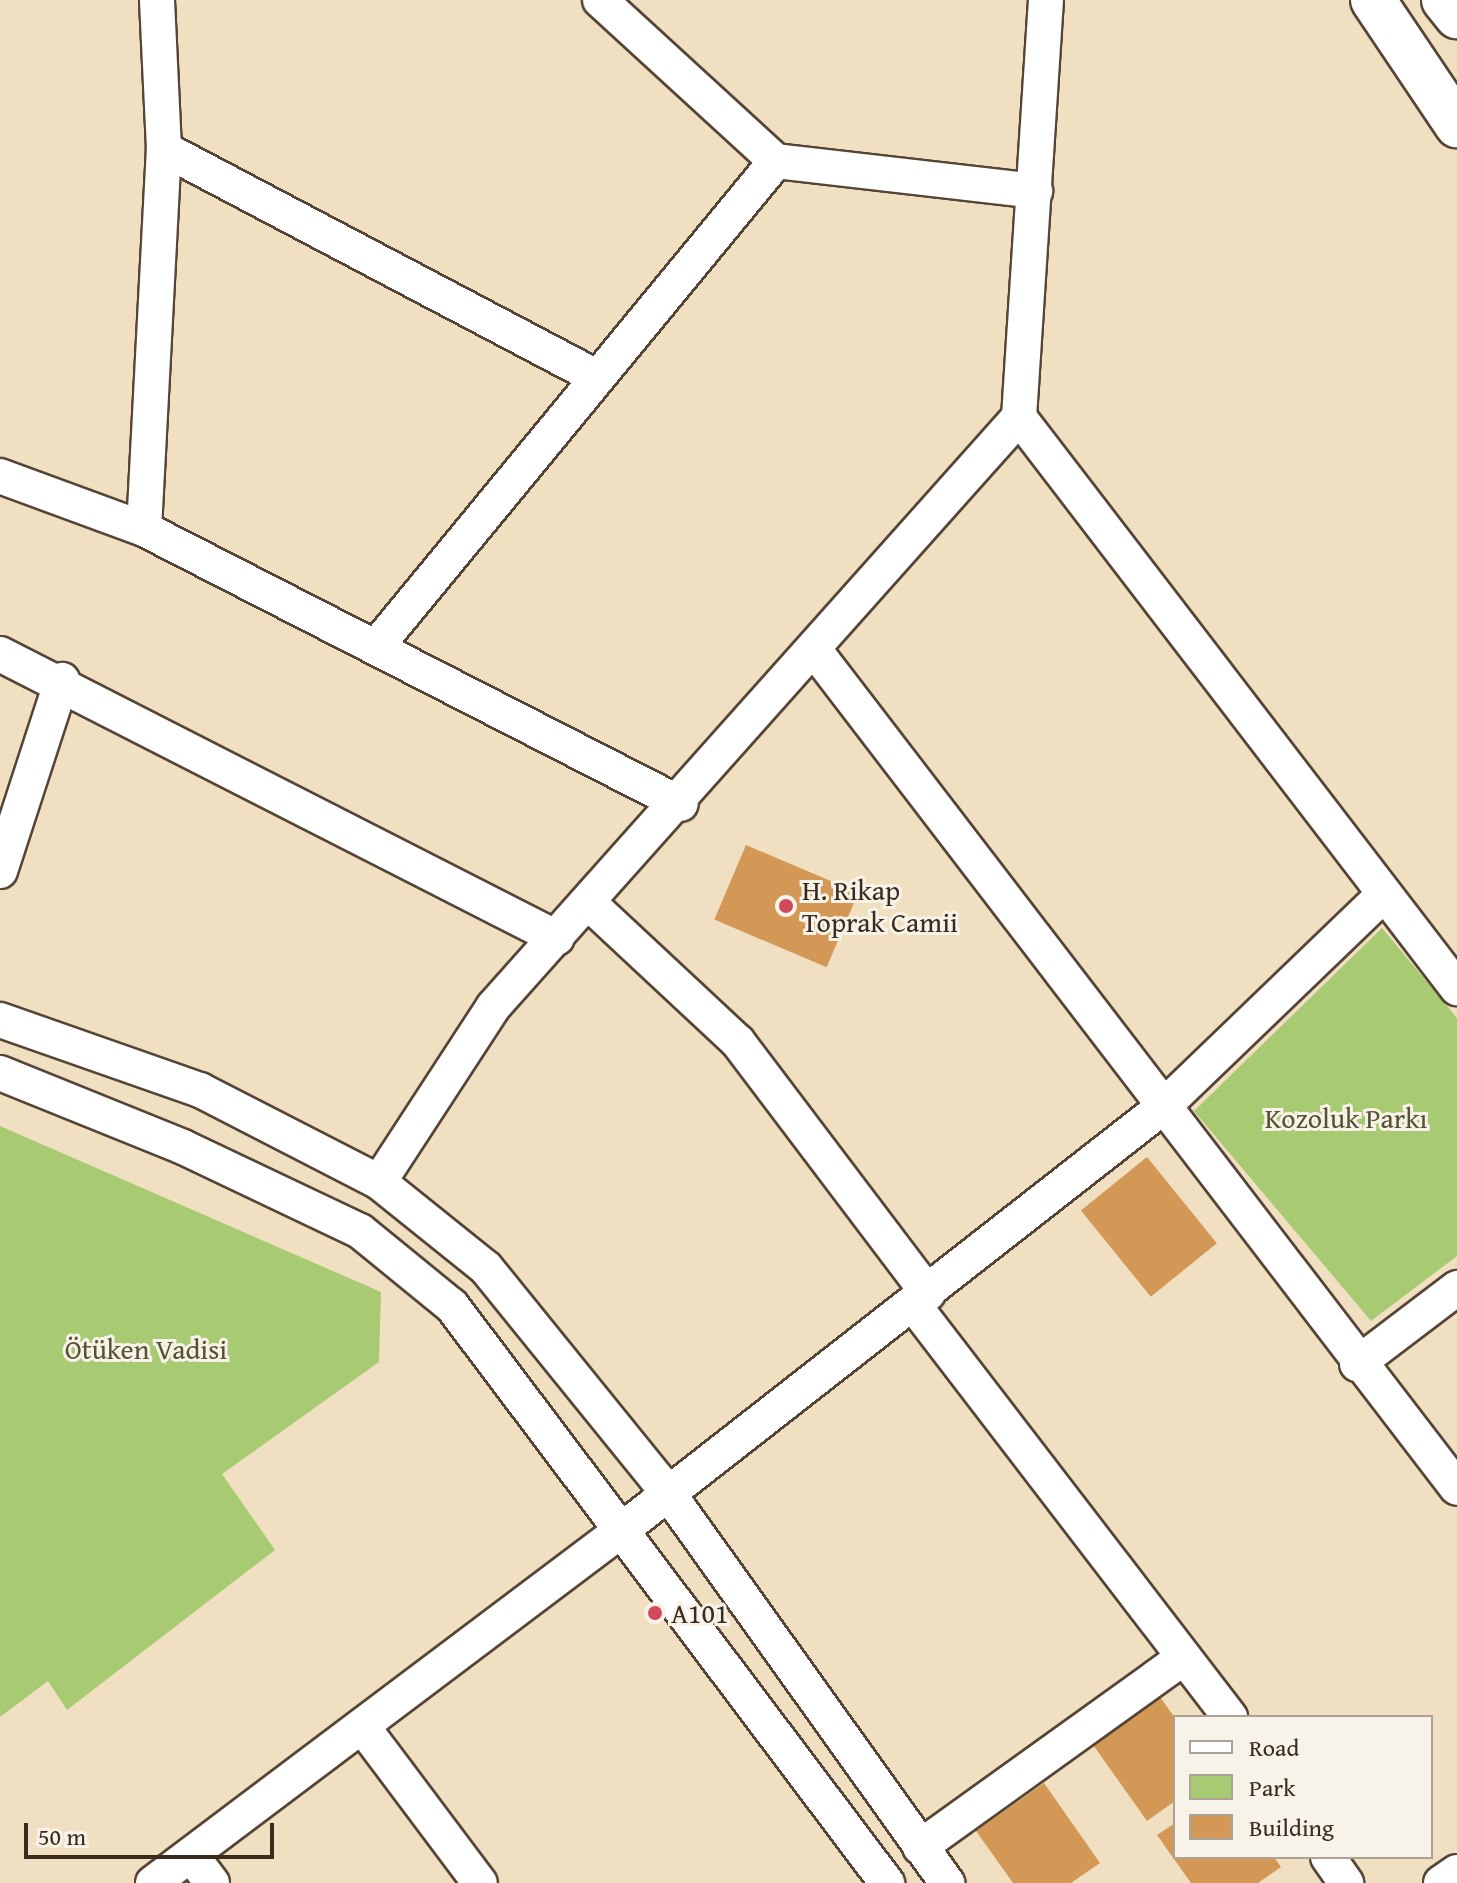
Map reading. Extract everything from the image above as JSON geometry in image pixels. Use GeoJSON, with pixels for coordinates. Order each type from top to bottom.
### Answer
{"type":"FeatureCollection","features":[{"type":"Feature","properties":{"kind":"highway"},"geometry":{"type":"LineString","coordinates":[[1373,0],[1457,125]]}},
{"type":"Feature","properties":{"kind":"highway"},"geometry":{"type":"LineString","coordinates":[[1444,0],[1457,16]]}},
{"type":"Feature","properties":{"kind":"street"},"geometry":{"type":"LineString","coordinates":[[144,529],[164,149],[157,0]]}},
{"type":"Feature","properties":{"kind":"street"},"geometry":{"type":"LineString","coordinates":[[600,0],[776,161],[1035,191]]}},
{"type":"Feature","properties":{"kind":"street"},"geometry":{"type":"LineString","coordinates":[[379,1182],[493,1007],[681,804],[1019,417],[1046,0]]}},
{"type":"Feature","properties":{"kind":"street"},"geometry":{"type":"LineString","coordinates":[[164,149],[597,377]]}},
{"type":"Feature","properties":{"kind":"street"},"geometry":{"type":"LineString","coordinates":[[376,647],[776,161]]}},
{"type":"Feature","properties":{"kind":"street"},"geometry":{"type":"LineString","coordinates":[[1019,417],[1457,988]]}},
{"type":"Feature","properties":{"kind":"street"},"geometry":{"type":"LineString","coordinates":[[0,476],[144,529],[681,804]]}},
{"type":"Feature","properties":{"kind":"street"},"geometry":{"type":"LineString","coordinates":[[816,652],[1357,1364],[1457,1488]]}},
{"type":"Feature","properties":{"kind":"street"},"geometry":{"type":"LineString","coordinates":[[0,654],[62,680],[557,938]]}},
{"type":"Feature","properties":{"kind":"street"},"geometry":{"type":"LineString","coordinates":[[0,871],[62,680]]}},
{"type":"Feature","properties":{"kind":"street"},"geometry":{"type":"LineString","coordinates":[[153,1883],[623,1529],[1163,1107],[1384,894]]}},
{"type":"Feature","properties":{"kind":"street"},"geometry":{"type":"LineString","coordinates":[[590,904],[738,1042],[920,1298],[1228,1715]]}},
{"type":"Feature","properties":{"kind":"street"},"geometry":{"type":"LineString","coordinates":[[0,1020],[200,1090],[379,1182],[511,1291],[668,1493],[947,1883]]}},
{"type":"Feature","properties":{"kind":"street"},"geometry":{"type":"LineString","coordinates":[[0,1073],[183,1147],[360,1231],[452,1306],[887,1883]]}},
{"type":"Feature","properties":{"kind":"street"},"geometry":{"type":"LineString","coordinates":[[1357,1364],[1457,1288]]}},
{"type":"Feature","properties":{"kind":"street"},"geometry":{"type":"LineString","coordinates":[[920,1847],[1184,1657]]}},
{"type":"Feature","properties":{"kind":"street"},"geometry":{"type":"LineString","coordinates":[[362,1726],[480,1883]]}},
{"type":"Feature","properties":{"kind":"street"},"geometry":{"type":"LineString","coordinates":[[191,1855],[212,1883]]}},
{"type":"Feature","properties":{"kind":"street"},"geometry":{"type":"LineString","coordinates":[[1329,1859],[1346,1883]]}},
{"type":"Feature","properties":{"kind":"street"},"geometry":{"type":"LineString","coordinates":[[1441,1883],[1457,1872]]}},
{"type":"Feature","properties":{"kind":"green space","name":"Kozoluk Parkı"},"geometry":{"type":"Polygon","coordinates":[[[1382,928],[1457,1018],[1457,1256],[1371,1321],[1194,1111],[1382,928]]]}},
{"type":"Feature","properties":{"kind":"green space","name":"Ötüken Vadisi"},"geometry":{"type":"Polygon","coordinates":[[[0,1126],[381,1292],[379,1362],[222,1474],[275,1550],[67,1710],[48,1681],[0,1717],[0,1126]]]}},
{"type":"Feature","properties":{"kind":"building","name":"H. Rikap Toprak Camii"},"geometry":{"type":"Polygon","coordinates":[[[746,845],[858,893],[827,967],[714,920],[746,845]]]}},
{"type":"Feature","properties":{"kind":"building"},"geometry":{"type":"Polygon","coordinates":[[[1147,1157],[1217,1243],[1151,1297],[1081,1210],[1147,1157]]]}},
{"type":"Feature","properties":{"kind":"building"},"geometry":{"type":"Polygon","coordinates":[[[1158,1694],[1173,1715],[1173,1802],[1147,1821],[1091,1742],[1158,1694]]]}},
{"type":"Feature","properties":{"kind":"building"},"geometry":{"type":"Polygon","coordinates":[[[1044,1783],[1100,1863],[1071,1883],[1013,1883],[976,1831],[1044,1783]]]}},
{"type":"Feature","properties":{"kind":"building"},"geometry":{"type":"Polygon","coordinates":[[[1173,1824],[1173,1858],[1157,1835],[1173,1824]]]}},
{"type":"Feature","properties":{"kind":"building"},"geometry":{"type":"Polygon","coordinates":[[[1174,1859],[1275,1859],[1281,1867],[1258,1883],[1191,1883],[1174,1859]]]}},
{"type":"Feature","properties":{"kind":"place","name":"H. Rikap Toprak Camii"},"geometry":{"type":"Point","coordinates":[786,906]}},
{"type":"Feature","properties":{"kind":"place","name":"A101"},"geometry":{"type":"Point","coordinates":[655,1613]}}]}
